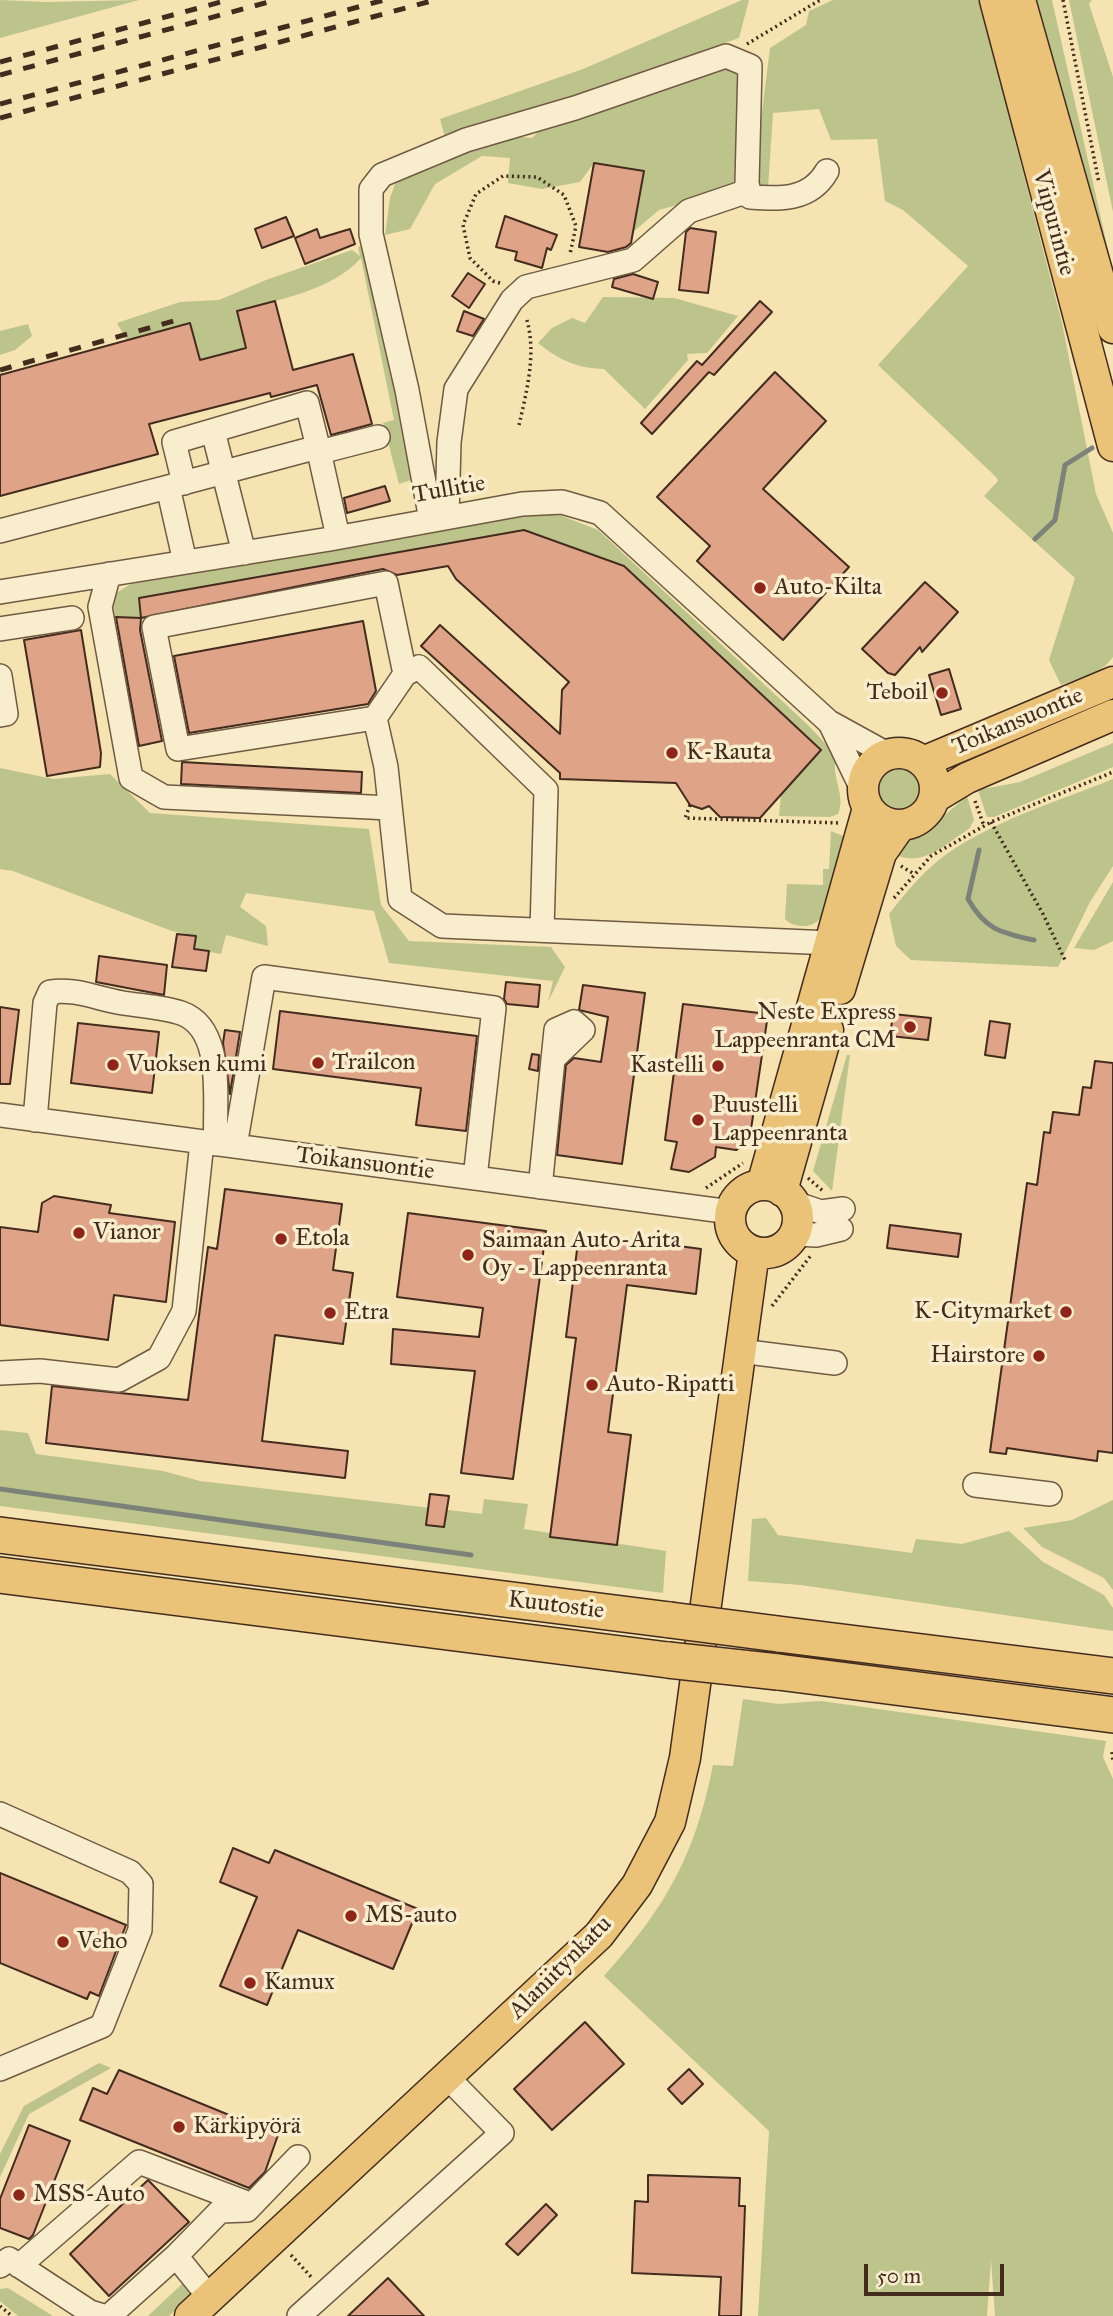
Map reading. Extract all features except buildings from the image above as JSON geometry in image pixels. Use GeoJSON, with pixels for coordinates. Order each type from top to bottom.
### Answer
{"type":"FeatureCollection","features":[{"type":"Feature","properties":{"kind":"highway","name":"Kuutostie"},"geometry":{"type":"LineString","coordinates":[[0,1535],[1113,1676]]}},
{"type":"Feature","properties":{"kind":"highway","name":"Kuutostie"},"geometry":{"type":"LineString","coordinates":[[0,1575],[1113,1714]]}},
{"type":"Feature","properties":{"kind":"highway"},"geometry":{"type":"LineString","coordinates":[[812,1638],[1113,1662]]}},
{"type":"Feature","properties":{"kind":"highway"},"geometry":{"type":"LineString","coordinates":[[794,1674],[1112,1739]]}},
{"type":"Feature","properties":{"kind":"main road","name":"Viipurintie"},"geometry":{"type":"LineString","coordinates":[[995,0],[1112,445]]}},
{"type":"Feature","properties":{"kind":"main road","name":"Viipurintie"},"geometry":{"type":"LineString","coordinates":[[1020,0],[1113,328]]}},
{"type":"Feature","properties":{"kind":"main road","name":"Toikansuontie"},"geometry":{"type":"LineString","coordinates":[[923,762],[1100,687],[1113,673]]}},
{"type":"Feature","properties":{"kind":"main road","name":"Toikansuontie"},"geometry":{"type":"LineString","coordinates":[[934,799],[967,778],[1108,719]]}},
{"type":"Feature","properties":{"kind":"main road"},"geometry":{"type":"LineString","coordinates":[[800,1195],[745,1191],[731,1212],[733,1232],[738,1240],[754,1252],[764,1253],[782,1248],[805,1234],[798,1218],[800,1195],[831,943],[870,845],[900,825],[921,818],[934,799],[934,779],[923,762],[913,756],[889,755],[870,768],[865,799],[870,845],[800,1195]]}},
{"type":"Feature","properties":{"kind":"main road"},"geometry":{"type":"LineString","coordinates":[[865,799],[881,821],[900,825]]}},
{"type":"Feature","properties":{"kind":"main road","name":"Alaniitynkatu"},"geometry":{"type":"LineString","coordinates":[[200,2307],[599,1934],[636,1885],[670,1822],[685,1758],[754,1252]]}},
{"type":"Feature","properties":{"kind":"street"},"geometry":{"type":"LineString","coordinates":[[439,519],[372,234],[371,189],[382,175],[467,139],[575,108],[726,56],[750,66],[750,197],[790,200],[820,183],[827,170]]}},
{"type":"Feature","properties":{"kind":"street"},"geometry":{"type":"LineString","coordinates":[[439,519],[456,389],[512,300],[530,288],[633,260],[689,211],[748,191]]}},
{"type":"Feature","properties":{"kind":"street"},"geometry":{"type":"LineString","coordinates":[[185,562],[174,442],[307,403],[338,537]]}},
{"type":"Feature","properties":{"kind":"street"},"geometry":{"type":"LineString","coordinates":[[213,431],[244,553]]}},
{"type":"Feature","properties":{"kind":"street"},"geometry":{"type":"LineString","coordinates":[[0,531],[319,449],[378,437]]}},
{"type":"Feature","properties":{"kind":"street","name":"Tullitie"},"geometry":{"type":"LineString","coordinates":[[0,592],[244,553],[522,504],[562,502],[600,513],[829,722],[889,755]]}},
{"type":"Feature","properties":{"kind":"street"},"geometry":{"type":"LineString","coordinates":[[109,574],[100,607],[131,778],[164,797],[390,808]]}},
{"type":"Feature","properties":{"kind":"street"},"geometry":{"type":"LineString","coordinates":[[405,674],[386,583],[154,628],[178,749],[374,718],[405,674],[419,667],[546,790],[542,930]]}},
{"type":"Feature","properties":{"kind":"street"},"geometry":{"type":"LineString","coordinates":[[0,629],[72,618]]}},
{"type":"Feature","properties":{"kind":"street"},"geometry":{"type":"LineString","coordinates":[[0,676],[6,715],[0,715]]}},
{"type":"Feature","properties":{"kind":"street"},"geometry":{"type":"LineString","coordinates":[[374,718],[386,767],[400,899],[442,926],[831,943]]}},
{"type":"Feature","properties":{"kind":"street","name":"Tullitie"},"geometry":{"type":"LineString","coordinates":[[829,722],[865,799]]}},
{"type":"Feature","properties":{"kind":"street"},"geometry":{"type":"LineString","coordinates":[[0,1374],[40,1371],[119,1380],[159,1358],[184,1311],[218,1144],[264,977],[494,1008],[475,1178]]}},
{"type":"Feature","properties":{"kind":"street"},"geometry":{"type":"LineString","coordinates":[[35,1120],[45,1003],[50,992],[67,989],[99,1000],[180,1013],[198,1022],[212,1050],[218,1144]]}},
{"type":"Feature","properties":{"kind":"street"},"geometry":{"type":"LineString","coordinates":[[540,1186],[553,1059]]}},
{"type":"Feature","properties":{"kind":"street","name":"Toikansuontie"},"geometry":{"type":"LineString","coordinates":[[0,1115],[731,1212]]}},
{"type":"Feature","properties":{"kind":"street"},"geometry":{"type":"LineString","coordinates":[[800,1195],[805,1234]]}},
{"type":"Feature","properties":{"kind":"street"},"geometry":{"type":"LineString","coordinates":[[740,1351],[835,1363]]}},
{"type":"Feature","properties":{"kind":"street"},"geometry":{"type":"LineString","coordinates":[[975,1485],[1050,1494]]}},
{"type":"Feature","properties":{"kind":"street"},"geometry":{"type":"LineString","coordinates":[[0,1814],[130,1872],[141,1884],[140,1930],[102,2026],[0,2069]]}},
{"type":"Feature","properties":{"kind":"street"},"geometry":{"type":"LineString","coordinates":[[299,2316],[502,2133],[448,2078]]}},
{"type":"Feature","properties":{"kind":"street"},"geometry":{"type":"LineString","coordinates":[[109,2316],[176,2256],[220,2211],[247,2210],[298,2157]]}},
{"type":"Feature","properties":{"kind":"street"},"geometry":{"type":"LineString","coordinates":[[103,2316],[90,2312],[10,2266],[139,2162],[252,2205]]}},
{"type":"Feature","properties":{"kind":"street"},"geometry":{"type":"LineString","coordinates":[[176,2256],[200,2307]]}},
{"type":"Feature","properties":{"kind":"path"},"geometry":{"type":"LineString","coordinates":[[726,56],[820,0]]}},
{"type":"Feature","properties":{"kind":"path"},"geometry":{"type":"LineString","coordinates":[[1063,0],[1101,195]]}},
{"type":"Feature","properties":{"kind":"path"},"geometry":{"type":"LineString","coordinates":[[503,176],[537,177],[564,195],[576,226],[569,258],[530,288],[493,281],[470,258],[467,247],[463,225],[476,194],[503,176]]}},
{"type":"Feature","properties":{"kind":"path"},"geometry":{"type":"LineString","coordinates":[[519,425],[529,383],[530,288]]}},
{"type":"Feature","properties":{"kind":"path"},"geometry":{"type":"LineString","coordinates":[[891,902],[931,856],[990,822],[1113,772]]}},
{"type":"Feature","properties":{"kind":"path"},"geometry":{"type":"LineString","coordinates":[[690,804],[685,818],[841,822],[914,874]]}},
{"type":"Feature","properties":{"kind":"path"},"geometry":{"type":"LineString","coordinates":[[990,822],[1043,914],[1065,960]]}},
{"type":"Feature","properties":{"kind":"path"},"geometry":{"type":"LineString","coordinates":[[704,1190],[753,1157],[800,1195]]}},
{"type":"Feature","properties":{"kind":"path"},"geometry":{"type":"LineString","coordinates":[[807,1176],[823,1190],[800,1195],[807,1176]]}},
{"type":"Feature","properties":{"kind":"path"},"geometry":{"type":"LineString","coordinates":[[768,1311],[813,1254],[805,1234]]}},
{"type":"Feature","properties":{"kind":"path"},"geometry":{"type":"LineString","coordinates":[[1112,1739],[1113,1762]]}},
{"type":"Feature","properties":{"kind":"path"},"geometry":{"type":"LineString","coordinates":[[282,2264],[291,2255]]}},
{"type":"Feature","properties":{"kind":"path"},"geometry":{"type":"LineString","coordinates":[[0,2306],[12,2316]]}},
{"type":"Feature","properties":{"kind":"green space"},"geometry":{"type":"Polygon","coordinates":[[[0,0],[45,2],[139,0],[0,38],[0,0]]]}},
{"type":"Feature","properties":{"kind":"green space"},"geometry":{"type":"Polygon","coordinates":[[[742,0],[749,0],[739,38],[446,141],[440,119],[583,69],[742,0]]]}},
{"type":"Feature","properties":{"kind":"green space"},"geometry":{"type":"Polygon","coordinates":[[[833,0],[983,0],[997,45],[1015,141],[1062,323],[1096,494],[1113,533],[1113,657],[1102,668],[1083,678],[1061,685],[1049,660],[1075,578],[984,496],[998,481],[996,477],[878,365],[968,266],[903,210],[885,201],[877,139],[831,140],[819,109],[773,113],[768,188],[759,188],[754,176],[770,48],[806,25],[809,11],[833,0]]]}},
{"type":"Feature","properties":{"kind":"green space"},"geometry":{"type":"Polygon","coordinates":[[[1030,0],[1052,0],[1113,272],[1113,301],[1030,0]]]}},
{"type":"Feature","properties":{"kind":"green space"},"geometry":{"type":"Polygon","coordinates":[[[1069,0],[1092,0],[1089,4],[1113,77],[1113,212],[1069,0]]]}},
{"type":"Feature","properties":{"kind":"green space"},"geometry":{"type":"Polygon","coordinates":[[[734,65],[744,74],[737,188],[659,210],[633,232],[643,171],[594,163],[580,182],[542,189],[508,183],[510,158],[482,156],[435,184],[410,229],[385,235],[390,198],[401,167],[486,134],[532,138],[541,129],[734,65]]]}},
{"type":"Feature","properties":{"kind":"green space"},"geometry":{"type":"Polygon","coordinates":[[[367,245],[403,415],[411,480],[399,484],[383,423],[394,420],[361,258],[336,278],[320,286],[237,311],[246,348],[200,360],[190,323],[152,333],[161,370],[127,341],[117,323],[180,302],[219,300],[266,280],[352,250],[360,256],[358,247],[367,245]]]}},
{"type":"Feature","properties":{"kind":"green space"},"geometry":{"type":"Polygon","coordinates":[[[603,297],[674,298],[738,316],[707,353],[687,354],[688,360],[645,409],[604,369],[568,362],[538,343],[552,328],[572,318],[585,323],[603,297]]]}},
{"type":"Feature","properties":{"kind":"green space"},"geometry":{"type":"Polygon","coordinates":[[[28,324],[32,336],[15,350],[0,355],[0,331],[28,324]]]}},
{"type":"Feature","properties":{"kind":"green space"},"geometry":{"type":"Polygon","coordinates":[[[557,514],[598,530],[808,725],[837,756],[835,770],[841,800],[838,814],[830,817],[779,816],[781,794],[821,750],[624,566],[524,530],[139,598],[141,618],[115,617],[111,596],[131,584],[523,516],[557,514]]]}},
{"type":"Feature","properties":{"kind":"green space"},"geometry":{"type":"Polygon","coordinates":[[[1113,743],[1113,767],[994,817],[987,817],[978,790],[1020,782],[1113,743]]]}},
{"type":"Feature","properties":{"kind":"green space"},"geometry":{"type":"Polygon","coordinates":[[[900,767],[915,774],[922,789],[915,804],[900,811],[885,804],[878,789],[885,774],[900,767]]]}},
{"type":"Feature","properties":{"kind":"green space"},"geometry":{"type":"Polygon","coordinates":[[[0,768],[53,779],[110,774],[150,813],[369,829],[381,905],[409,941],[551,947],[565,967],[548,1002],[553,981],[389,963],[374,911],[246,893],[240,907],[266,926],[268,946],[226,935],[221,954],[194,949],[196,936],[172,931],[13,871],[0,869],[0,768]]]}},
{"type":"Feature","properties":{"kind":"green space"},"geometry":{"type":"Polygon","coordinates":[[[1113,779],[1113,866],[1090,902],[1058,967],[911,960],[896,946],[889,914],[919,878],[940,859],[979,834],[1113,779]]]}},
{"type":"Feature","properties":{"kind":"green space"},"geometry":{"type":"Polygon","coordinates":[[[967,796],[974,820],[969,829],[940,849],[921,857],[900,856],[889,851],[902,840],[932,826],[967,796]]]}},
{"type":"Feature","properties":{"kind":"green space"},"geometry":{"type":"Polygon","coordinates":[[[831,831],[848,838],[836,891],[824,915],[815,923],[805,926],[792,924],[785,919],[787,884],[823,885],[823,869],[829,869],[831,831]]]}},
{"type":"Feature","properties":{"kind":"green space"},"geometry":{"type":"Polygon","coordinates":[[[1113,882],[1113,941],[1094,950],[1074,948],[1113,882]]]}},
{"type":"Feature","properties":{"kind":"green space"},"geometry":{"type":"Polygon","coordinates":[[[847,1055],[850,1055],[832,1191],[813,1171],[847,1055]]]}},
{"type":"Feature","properties":{"kind":"green space"},"geometry":{"type":"Polygon","coordinates":[[[0,1430],[28,1433],[36,1454],[163,1471],[200,1481],[482,1514],[484,1499],[528,1504],[524,1529],[666,1551],[663,1593],[0,1506],[0,1430]]]}},
{"type":"Feature","properties":{"kind":"green space"},"geometry":{"type":"Polygon","coordinates":[[[1113,1500],[1113,1590],[1104,1578],[1042,1547],[1023,1528],[1072,1520],[1113,1500]]]}},
{"type":"Feature","properties":{"kind":"green space"},"geometry":{"type":"Polygon","coordinates":[[[766,1518],[778,1535],[912,1553],[916,1539],[962,1544],[1009,1531],[1043,1562],[1104,1595],[1113,1608],[1113,1631],[801,1585],[748,1581],[752,1519],[766,1518]]]}},
{"type":"Feature","properties":{"kind":"green space"},"geometry":{"type":"Polygon","coordinates":[[[743,1699],[778,1704],[821,1701],[1106,1741],[1103,1757],[1113,1779],[1113,2316],[995,2316],[991,2260],[987,2316],[758,2316],[769,2131],[604,1976],[645,1927],[675,1879],[697,1827],[713,1765],[733,1766],[743,1699]]]}},
{"type":"Feature","properties":{"kind":"green space"},"geometry":{"type":"Polygon","coordinates":[[[99,2063],[111,2068],[29,2114],[0,2177],[0,2154],[24,2106],[99,2063]]]}},
{"type":"Feature","properties":{"kind":"green space"},"geometry":{"type":"Polygon","coordinates":[[[182,2284],[193,2294],[169,2316],[148,2316],[182,2284]]]}},
{"type":"Feature","properties":{"kind":"green space"},"geometry":{"type":"Polygon","coordinates":[[[8,2288],[53,2316],[18,2316],[0,2301],[0,2289],[8,2288]]]}},
{"type":"Feature","properties":{"kind":"waterway"},"geometry":{"type":"LineString","coordinates":[[1035,539],[1055,520],[1065,465],[1092,448]]}},
{"type":"Feature","properties":{"kind":"waterway"},"geometry":{"type":"LineString","coordinates":[[979,850],[968,899],[974,909],[995,928],[1034,940]]}},
{"type":"Feature","properties":{"kind":"waterway"},"geometry":{"type":"LineString","coordinates":[[0,1489],[471,1555]]}},
{"type":"Feature","properties":{"kind":"railway"},"geometry":{"type":"LineString","coordinates":[[0,62],[228,0]]}},
{"type":"Feature","properties":{"kind":"railway"},"geometry":{"type":"LineString","coordinates":[[0,75],[276,0]]}},
{"type":"Feature","properties":{"kind":"railway"},"geometry":{"type":"LineString","coordinates":[[0,104],[384,0]]}},
{"type":"Feature","properties":{"kind":"railway"},"geometry":{"type":"LineString","coordinates":[[0,118],[435,0]]}},
{"type":"Feature","properties":{"kind":"railway"},"geometry":{"type":"LineString","coordinates":[[0,370],[184,318]]}},
{"type":"Feature","properties":{"kind":"place","name":"Auto-Kilta"},"geometry":{"type":"Point","coordinates":[760,588]}},
{"type":"Feature","properties":{"kind":"place","name":"Teboil"},"geometry":{"type":"Point","coordinates":[942,693]}},
{"type":"Feature","properties":{"kind":"place","name":"K-Rauta"},"geometry":{"type":"Point","coordinates":[672,753]}},
{"type":"Feature","properties":{"kind":"place","name":"Neste Express Lappeenranta CM"},"geometry":{"type":"Point","coordinates":[910,1027]}},
{"type":"Feature","properties":{"kind":"place","name":"Trailcon"},"geometry":{"type":"Point","coordinates":[318,1063]}},
{"type":"Feature","properties":{"kind":"place","name":"Vuoksen kumi"},"geometry":{"type":"Point","coordinates":[113,1065]}},
{"type":"Feature","properties":{"kind":"place","name":"Kastelli"},"geometry":{"type":"Point","coordinates":[718,1066]}},
{"type":"Feature","properties":{"kind":"place","name":"Puustelli Lappeenranta"},"geometry":{"type":"Point","coordinates":[698,1120]}},
{"type":"Feature","properties":{"kind":"place","name":"Vianor"},"geometry":{"type":"Point","coordinates":[79,1233]}},
{"type":"Feature","properties":{"kind":"place","name":"Etola"},"geometry":{"type":"Point","coordinates":[281,1239]}},
{"type":"Feature","properties":{"kind":"place","name":"Saimaan Auto-Arita Oy - Lappeenranta"},"geometry":{"type":"Point","coordinates":[468,1255]}},
{"type":"Feature","properties":{"kind":"place","name":"K-Citymarket"},"geometry":{"type":"Point","coordinates":[1066,1312]}},
{"type":"Feature","properties":{"kind":"place","name":"Etra"},"geometry":{"type":"Point","coordinates":[330,1313]}},
{"type":"Feature","properties":{"kind":"place","name":"Hairstore"},"geometry":{"type":"Point","coordinates":[1039,1356]}},
{"type":"Feature","properties":{"kind":"place","name":"Auto-Ripatti"},"geometry":{"type":"Point","coordinates":[592,1385]}},
{"type":"Feature","properties":{"kind":"place","name":"MS-auto"},"geometry":{"type":"Point","coordinates":[351,1916]}},
{"type":"Feature","properties":{"kind":"place","name":"Veho"},"geometry":{"type":"Point","coordinates":[63,1942]}},
{"type":"Feature","properties":{"kind":"place","name":"Kamux"},"geometry":{"type":"Point","coordinates":[250,1983]}},
{"type":"Feature","properties":{"kind":"place","name":"Kärkipyörä"},"geometry":{"type":"Point","coordinates":[179,2127]}},
{"type":"Feature","properties":{"kind":"place","name":"MSS-Auto"},"geometry":{"type":"Point","coordinates":[19,2195]}}]}
